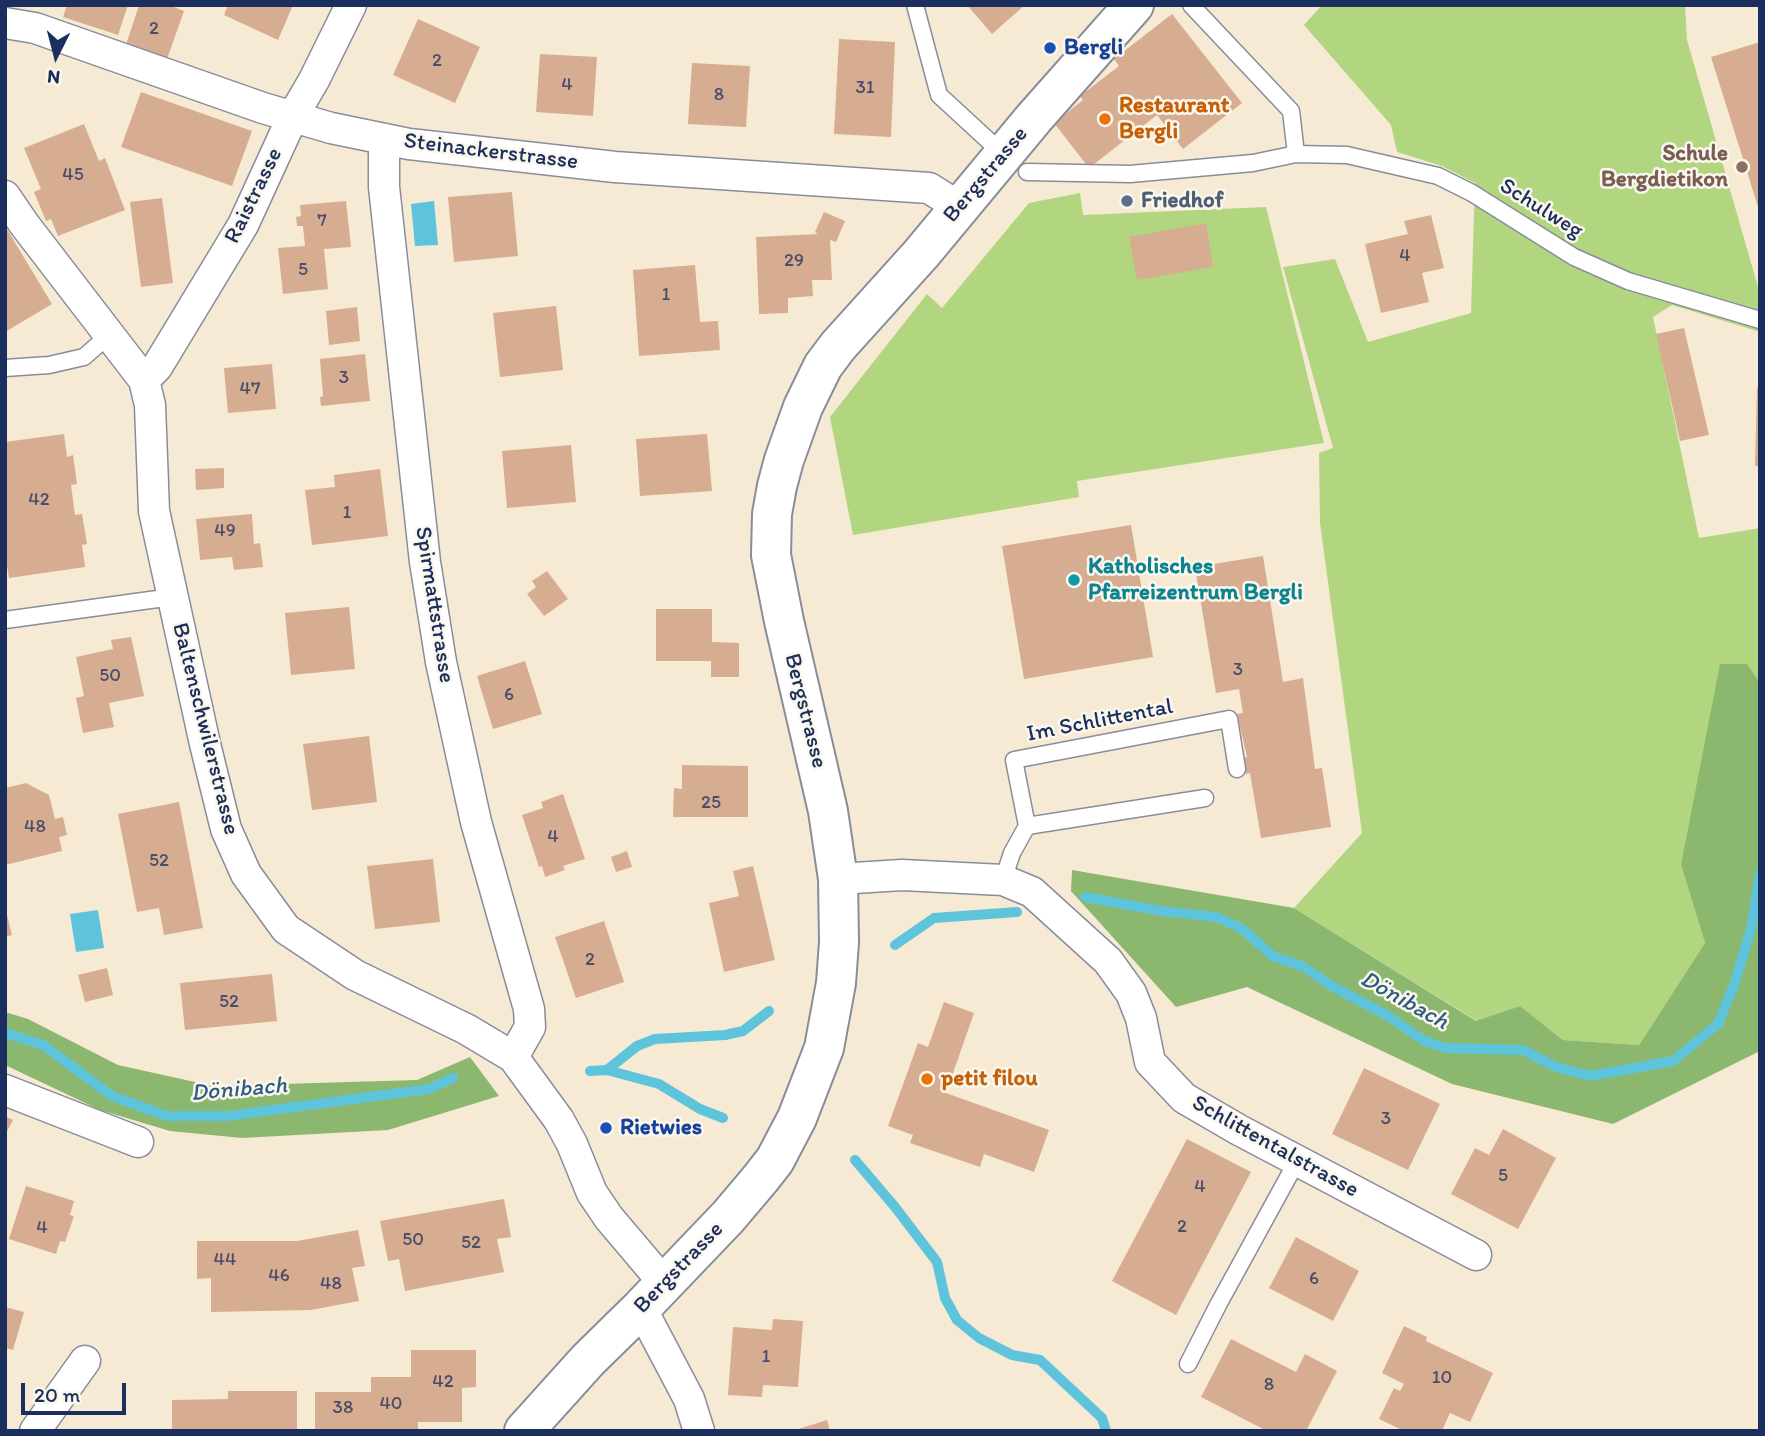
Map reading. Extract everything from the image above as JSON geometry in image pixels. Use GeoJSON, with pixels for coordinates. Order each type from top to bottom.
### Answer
{"type":"FeatureCollection","features":[{"type":"Feature","properties":{"kind":"street","name":"Raistrasse"},"geometry":{"type":"LineString","coordinates":[[145,380],[164,356],[243,225],[293,116],[351,5]]}},
{"type":"Feature","properties":{"kind":"street","name":"Bergstrasse"},"geometry":{"type":"LineString","coordinates":[[524,1431],[588,1360],[728,1217],[761,1178],[775,1160],[807,1098],[824,1048],[836,984],[838,879],[828,811],[774,576],[771,535],[777,486],[794,430],[823,366],[850,331],[921,254],[959,207],[1015,163],[1134,5]]}},
{"type":"Feature","properties":{"kind":"street","name":"Steinackerstrasse"},"geometry":{"type":"LineString","coordinates":[[5,23],[39,17],[263,108],[331,128],[409,144],[615,167],[929,188],[959,207]]}},
{"type":"Feature","properties":{"kind":"street","name":"Spirmattstrasse"},"geometry":{"type":"LineString","coordinates":[[384,139],[384,187],[425,562],[441,662],[476,822],[529,1009],[530,1027],[513,1057]]}},
{"type":"Feature","properties":{"kind":"street","name":"Baltenschwilerstrasse"},"geometry":{"type":"LineString","coordinates":[[5,196],[31,234],[145,380],[150,405],[154,511],[226,829],[246,874],[286,929],[355,975],[466,1029],[513,1057],[559,1121],[572,1144],[592,1193],[609,1218],[652,1296],[699,1431]]}},
{"type":"Feature","properties":{"kind":"street","name":"Schlittentalstrasse"},"geometry":{"type":"LineString","coordinates":[[838,879],[902,875],[1003,880],[1032,891],[1108,961],[1131,993],[1141,1018],[1150,1062],[1184,1098],[1476,1255]]}},
{"type":"Feature","properties":{"kind":"street"},"geometry":{"type":"LineString","coordinates":[[5,1090],[138,1142]]}},
{"type":"Feature","properties":{"kind":"street"},"geometry":{"type":"LineString","coordinates":[[35,1431],[85,1361]]}},
{"type":"Feature","properties":{"kind":"lane"},"geometry":{"type":"LineString","coordinates":[[915,5],[939,94],[1015,163]]}},
{"type":"Feature","properties":{"kind":"lane"},"geometry":{"type":"LineString","coordinates":[[1191,5],[1291,111],[1296,154]]}},
{"type":"Feature","properties":{"kind":"lane","name":"Schulweg"},"geometry":{"type":"LineString","coordinates":[[1015,163],[1130,174],[1253,163],[1296,154],[1347,155],[1438,177],[1472,193],[1574,257],[1628,281],[1760,320]]}},
{"type":"Feature","properties":{"kind":"lane"},"geometry":{"type":"LineString","coordinates":[[5,368],[49,365],[85,357],[110,334]]}},
{"type":"Feature","properties":{"kind":"lane"},"geometry":{"type":"LineString","coordinates":[[5,620],[172,597]]}},
{"type":"Feature","properties":{"kind":"lane","name":"Im Schlittental"},"geometry":{"type":"LineString","coordinates":[[1027,826],[1014,760],[1228,719],[1237,769]]}},
{"type":"Feature","properties":{"kind":"lane"},"geometry":{"type":"LineString","coordinates":[[1003,880],[1012,853],[1027,826],[1205,798]]}},
{"type":"Feature","properties":{"kind":"lane"},"geometry":{"type":"LineString","coordinates":[[1188,1364],[1217,1304],[1297,1161]]}},
{"type":"Feature","properties":{"kind":"green space"},"geometry":{"type":"Polygon","coordinates":[[[1322,5],[1685,5],[1687,40],[1760,294],[1760,332],[1672,305],[1653,317],[1699,538],[1760,528],[1760,683],[1747,664],[1681,865],[1705,943],[1639,1045],[1563,1040],[1520,1006],[1477,1021],[1294,908],[1362,833],[1320,523],[1319,453],[1333,448],[1283,267],[1335,259],[1368,342],[1471,313],[1475,183],[1442,166],[1397,152],[1391,125],[1304,25],[1322,5]]]}},
{"type":"Feature","properties":{"kind":"green space"},"geometry":{"type":"Polygon","coordinates":[[[1080,193],[1083,215],[1266,207],[1324,443],[1077,481],[1079,497],[853,535],[830,417],[927,294],[942,308],[1029,203],[1080,193]]]}},
{"type":"Feature","properties":{"kind":"green space"},"geometry":{"type":"Polygon","coordinates":[[[1720,664],[1747,664],[1760,683],[1760,1051],[1613,1124],[1452,1084],[1247,987],[1176,1007],[1071,891],[1072,870],[1294,908],[1476,1021],[1520,1006],[1563,1040],[1639,1045],[1705,943],[1681,865],[1720,664]]]}},
{"type":"Feature","properties":{"kind":"green space"},"geometry":{"type":"Polygon","coordinates":[[[5,1012],[28,1019],[118,1065],[213,1086],[417,1080],[470,1057],[499,1096],[388,1130],[242,1138],[170,1131],[100,1110],[5,1065],[5,1012]]]}},
{"type":"Feature","properties":{"kind":"water"},"geometry":{"type":"Polygon","coordinates":[[[434,201],[438,245],[415,246],[411,204],[434,201]]]}},
{"type":"Feature","properties":{"kind":"water"},"geometry":{"type":"Polygon","coordinates":[[[98,910],[104,948],[76,952],[70,914],[98,910]]]}},
{"type":"Feature","properties":{"kind":"building"},"geometry":{"type":"Polygon","coordinates":[[[67,5],[128,5],[118,35],[63,17],[67,5]]]}},
{"type":"Feature","properties":{"kind":"building"},"geometry":{"type":"Polygon","coordinates":[[[139,5],[169,5],[184,11],[166,62],[125,48],[139,5]]]}},
{"type":"Feature","properties":{"kind":"building"},"geometry":{"type":"Polygon","coordinates":[[[228,5],[293,5],[278,40],[224,15],[228,5]]]}},
{"type":"Feature","properties":{"kind":"building"},"geometry":{"type":"Polygon","coordinates":[[[967,5],[1025,5],[992,34],[967,5]]]}},
{"type":"Feature","properties":{"kind":"building"},"geometry":{"type":"Polygon","coordinates":[[[1172,14],[1242,103],[1183,149],[1157,115],[1089,168],[1054,123],[1083,100],[1080,96],[1119,66],[1114,59],[1172,14]]]}},
{"type":"Feature","properties":{"kind":"building"},"geometry":{"type":"Polygon","coordinates":[[[418,19],[480,47],[455,103],[393,75],[418,19]]]}},
{"type":"Feature","properties":{"kind":"building"},"geometry":{"type":"Polygon","coordinates":[[[839,39],[895,42],[891,137],[834,134],[839,39]]]}},
{"type":"Feature","properties":{"kind":"building"},"geometry":{"type":"Polygon","coordinates":[[[1760,42],[1760,210],[1759,210],[1711,57],[1760,42]]]}},
{"type":"Feature","properties":{"kind":"building"},"geometry":{"type":"Polygon","coordinates":[[[540,54],[597,57],[593,116],[536,112],[540,54]]]}},
{"type":"Feature","properties":{"kind":"building"},"geometry":{"type":"Polygon","coordinates":[[[692,63],[750,66],[746,127],[688,124],[692,63]]]}},
{"type":"Feature","properties":{"kind":"building"},"geometry":{"type":"Polygon","coordinates":[[[141,92],[252,131],[232,186],[121,147],[141,92]]]}},
{"type":"Feature","properties":{"kind":"building"},"geometry":{"type":"Polygon","coordinates":[[[84,124],[99,161],[105,158],[125,210],[58,236],[51,219],[46,221],[34,192],[41,189],[24,148],[84,124]]]}},
{"type":"Feature","properties":{"kind":"building"},"geometry":{"type":"Polygon","coordinates":[[[512,192],[518,256],[454,262],[448,197],[512,192]]]}},
{"type":"Feature","properties":{"kind":"building"},"geometry":{"type":"Polygon","coordinates":[[[162,198],[173,283],[141,287],[130,202],[162,198]]]}},
{"type":"Feature","properties":{"kind":"building"},"geometry":{"type":"Polygon","coordinates":[[[346,201],[351,247],[324,249],[328,289],[283,294],[278,248],[305,246],[303,226],[297,226],[296,217],[301,216],[300,205],[346,201]]]}},
{"type":"Feature","properties":{"kind":"building"},"geometry":{"type":"Polygon","coordinates":[[[824,212],[845,221],[836,242],[830,240],[832,280],[812,280],[813,296],[788,298],[788,313],[759,314],[756,237],[818,234],[815,232],[824,212]]]}},
{"type":"Feature","properties":{"kind":"building"},"geometry":{"type":"Polygon","coordinates":[[[1431,215],[1444,268],[1422,273],[1429,302],[1381,313],[1365,244],[1408,234],[1404,221],[1431,215]]]}},
{"type":"Feature","properties":{"kind":"building"},"geometry":{"type":"Polygon","coordinates":[[[1206,223],[1213,267],[1137,280],[1129,237],[1206,223]]]}},
{"type":"Feature","properties":{"kind":"building"},"geometry":{"type":"Polygon","coordinates":[[[5,226],[52,304],[5,332],[5,226]]]}},
{"type":"Feature","properties":{"kind":"building"},"geometry":{"type":"Polygon","coordinates":[[[695,265],[700,322],[718,321],[720,350],[639,356],[633,270],[695,265]]]}},
{"type":"Feature","properties":{"kind":"building"},"geometry":{"type":"Polygon","coordinates":[[[556,306],[563,370],[500,377],[493,313],[556,306]]]}},
{"type":"Feature","properties":{"kind":"building"},"geometry":{"type":"Polygon","coordinates":[[[357,307],[360,341],[329,345],[326,311],[357,307]]]}},
{"type":"Feature","properties":{"kind":"building"},"geometry":{"type":"Polygon","coordinates":[[[1684,328],[1709,435],[1680,441],[1656,334],[1684,328]]]}},
{"type":"Feature","properties":{"kind":"building"},"geometry":{"type":"Polygon","coordinates":[[[365,354],[370,401],[321,406],[320,397],[323,396],[320,359],[365,354]]]}},
{"type":"Feature","properties":{"kind":"building"},"geometry":{"type":"Polygon","coordinates":[[[272,364],[276,409],[228,413],[224,368],[272,364]]]}},
{"type":"Feature","properties":{"kind":"building"},"geometry":{"type":"Polygon","coordinates":[[[1757,387],[1760,387],[1760,466],[1755,466],[1757,387]]]}},
{"type":"Feature","properties":{"kind":"building"},"geometry":{"type":"Polygon","coordinates":[[[64,434],[67,457],[73,455],[77,484],[71,485],[75,515],[82,514],[87,544],[82,545],[85,567],[9,578],[5,553],[5,442],[64,434]]]}},
{"type":"Feature","properties":{"kind":"building"},"geometry":{"type":"Polygon","coordinates":[[[707,434],[712,491],[640,496],[636,439],[707,434]]]}},
{"type":"Feature","properties":{"kind":"building"},"geometry":{"type":"Polygon","coordinates":[[[571,445],[576,502],[507,508],[502,451],[571,445]]]}},
{"type":"Feature","properties":{"kind":"building"},"geometry":{"type":"Polygon","coordinates":[[[224,468],[224,488],[196,490],[195,469],[224,468]]]}},
{"type":"Feature","properties":{"kind":"building"},"geometry":{"type":"Polygon","coordinates":[[[380,469],[388,536],[312,545],[305,490],[335,487],[334,475],[380,469]]]}},
{"type":"Feature","properties":{"kind":"building"},"geometry":{"type":"Polygon","coordinates":[[[252,514],[254,544],[260,543],[263,567],[234,570],[232,557],[200,560],[196,519],[252,514]]]}},
{"type":"Feature","properties":{"kind":"building","name":"Katholisches Pfarreizentrum Bergli"},"geometry":{"type":"Polygon","coordinates":[[[1131,525],[1153,657],[1024,679],[1002,546],[1131,525]]]}},
{"type":"Feature","properties":{"kind":"building"},"geometry":{"type":"Polygon","coordinates":[[[1263,556],[1283,682],[1303,678],[1315,769],[1322,768],[1331,827],[1261,838],[1250,773],[1246,774],[1243,758],[1247,757],[1237,714],[1243,713],[1239,689],[1216,693],[1195,567],[1263,556]]]}},
{"type":"Feature","properties":{"kind":"building"},"geometry":{"type":"Polygon","coordinates":[[[547,571],[568,599],[544,616],[527,594],[536,587],[532,581],[547,571]]]}},
{"type":"Feature","properties":{"kind":"building"},"geometry":{"type":"Polygon","coordinates":[[[349,607],[355,669],[291,675],[285,613],[349,607]]]}},
{"type":"Feature","properties":{"kind":"building"},"geometry":{"type":"Polygon","coordinates":[[[656,609],[712,609],[712,642],[739,643],[739,677],[711,677],[711,661],[656,661],[656,609]]]}},
{"type":"Feature","properties":{"kind":"building"},"geometry":{"type":"Polygon","coordinates":[[[131,637],[144,696],[109,703],[114,727],[83,733],[76,698],[84,696],[76,657],[113,649],[111,640],[131,637]]]}},
{"type":"Feature","properties":{"kind":"building"},"geometry":{"type":"Polygon","coordinates":[[[525,661],[542,714],[493,729],[477,676],[525,661]]]}},
{"type":"Feature","properties":{"kind":"building"},"geometry":{"type":"Polygon","coordinates":[[[369,736],[377,802],[312,810],[303,744],[369,736]]]}},
{"type":"Feature","properties":{"kind":"building"},"geometry":{"type":"Polygon","coordinates":[[[682,765],[748,766],[748,817],[673,817],[674,788],[682,789],[682,765]]]}},
{"type":"Feature","properties":{"kind":"building"},"geometry":{"type":"Polygon","coordinates":[[[26,783],[49,795],[55,819],[63,817],[67,835],[59,837],[62,851],[5,865],[5,788],[26,783]]]}},
{"type":"Feature","properties":{"kind":"building"},"geometry":{"type":"Polygon","coordinates":[[[563,794],[585,859],[563,866],[565,870],[545,877],[542,866],[539,867],[522,815],[543,808],[541,802],[563,794]]]}},
{"type":"Feature","properties":{"kind":"building"},"geometry":{"type":"Polygon","coordinates":[[[179,802],[203,928],[164,935],[159,908],[137,912],[118,814],[179,802]]]}},
{"type":"Feature","properties":{"kind":"building"},"geometry":{"type":"Polygon","coordinates":[[[627,851],[632,867],[616,872],[611,857],[627,851]]]}},
{"type":"Feature","properties":{"kind":"building"},"geometry":{"type":"Polygon","coordinates":[[[433,859],[440,922],[375,929],[367,866],[433,859]]]}},
{"type":"Feature","properties":{"kind":"building"},"geometry":{"type":"Polygon","coordinates":[[[753,866],[775,960],[724,972],[709,903],[739,896],[733,871],[753,866]]]}},
{"type":"Feature","properties":{"kind":"building"},"geometry":{"type":"Polygon","coordinates":[[[5,907],[12,935],[5,937],[5,907]]]}},
{"type":"Feature","properties":{"kind":"building"},"geometry":{"type":"Polygon","coordinates":[[[604,921],[624,982],[576,998],[555,937],[604,921]]]}},
{"type":"Feature","properties":{"kind":"building"},"geometry":{"type":"Polygon","coordinates":[[[107,968],[113,995],[85,1002],[78,975],[107,968]]]}},
{"type":"Feature","properties":{"kind":"building"},"geometry":{"type":"Polygon","coordinates":[[[272,974],[277,1021],[185,1030],[180,983],[272,974]]]}},
{"type":"Feature","properties":{"kind":"building"},"geometry":{"type":"Polygon","coordinates":[[[944,1002],[974,1013],[946,1093],[1049,1130],[1034,1172],[984,1154],[980,1167],[910,1143],[913,1135],[888,1126],[918,1043],[928,1047],[944,1002]]]}},
{"type":"Feature","properties":{"kind":"building"},"geometry":{"type":"Polygon","coordinates":[[[1364,1068],[1440,1104],[1408,1170],[1332,1134],[1364,1068]]]}},
{"type":"Feature","properties":{"kind":"building"},"geometry":{"type":"Polygon","coordinates":[[[5,1116],[13,1120],[5,1135],[5,1116]]]}},
{"type":"Feature","properties":{"kind":"building"},"geometry":{"type":"Polygon","coordinates":[[[1503,1129],[1556,1158],[1518,1229],[1451,1194],[1475,1148],[1489,1155],[1503,1129]]]}},
{"type":"Feature","properties":{"kind":"building"},"geometry":{"type":"Polygon","coordinates":[[[1187,1139],[1251,1172],[1176,1315],[1112,1281],[1187,1139]]]}},
{"type":"Feature","properties":{"kind":"building"},"geometry":{"type":"Polygon","coordinates":[[[26,1186],[74,1201],[70,1215],[74,1216],[65,1242],[60,1241],[56,1254],[9,1239],[26,1186]]]}},
{"type":"Feature","properties":{"kind":"building"},"geometry":{"type":"Polygon","coordinates":[[[504,1199],[511,1237],[497,1239],[504,1272],[405,1291],[399,1259],[388,1261],[380,1221],[504,1199]]]}},
{"type":"Feature","properties":{"kind":"building"},"geometry":{"type":"Polygon","coordinates":[[[358,1230],[365,1266],[352,1268],[359,1301],[311,1310],[211,1312],[211,1278],[197,1279],[197,1241],[297,1241],[358,1230]]]}},
{"type":"Feature","properties":{"kind":"building"},"geometry":{"type":"Polygon","coordinates":[[[1296,1237],[1359,1271],[1333,1321],[1269,1288],[1296,1237]]]}},
{"type":"Feature","properties":{"kind":"building"},"geometry":{"type":"Polygon","coordinates":[[[5,1307],[24,1312],[13,1350],[5,1348],[5,1307]]]}},
{"type":"Feature","properties":{"kind":"building"},"geometry":{"type":"Polygon","coordinates":[[[773,1319],[803,1321],[798,1387],[763,1385],[762,1397],[728,1395],[733,1327],[772,1330],[773,1319]]]}},
{"type":"Feature","properties":{"kind":"building"},"geometry":{"type":"Polygon","coordinates":[[[1404,1326],[1427,1337],[1426,1341],[1493,1373],[1470,1422],[1450,1413],[1442,1431],[1404,1431],[1379,1419],[1394,1388],[1400,1391],[1404,1384],[1382,1373],[1404,1326]]]}},
{"type":"Feature","properties":{"kind":"building"},"geometry":{"type":"Polygon","coordinates":[[[1231,1339],[1296,1372],[1305,1354],[1337,1371],[1306,1431],[1267,1431],[1201,1397],[1231,1339]]]}},
{"type":"Feature","properties":{"kind":"building"},"geometry":{"type":"Polygon","coordinates":[[[411,1350],[476,1350],[476,1387],[462,1388],[462,1422],[418,1422],[418,1431],[315,1430],[315,1392],[371,1392],[371,1377],[411,1377],[411,1350]]]}},
{"type":"Feature","properties":{"kind":"building"},"geometry":{"type":"Polygon","coordinates":[[[228,1391],[297,1391],[297,1430],[172,1431],[172,1400],[228,1399],[228,1391]]]}},
{"type":"Feature","properties":{"kind":"building"},"geometry":{"type":"Polygon","coordinates":[[[827,1420],[830,1431],[795,1430],[827,1420]]]}},
{"type":"Feature","properties":{"kind":"waterway","name":"Dönibach"},"geometry":{"type":"LineString","coordinates":[[1085,897],[1161,911],[1216,917],[1241,928],[1273,956],[1304,967],[1330,985],[1388,1016],[1423,1040],[1445,1048],[1523,1050],[1556,1067],[1590,1076],[1673,1061],[1718,1024],[1734,985],[1751,929],[1760,874]]}},
{"type":"Feature","properties":{"kind":"waterway","name":"Dönibach"},"geometry":{"type":"LineString","coordinates":[[895,945],[934,918],[1017,912]]}},
{"type":"Feature","properties":{"kind":"waterway","name":"Dönibach"},"geometry":{"type":"LineString","coordinates":[[590,1071],[607,1070],[637,1046],[655,1039],[725,1035],[743,1031],[769,1011]]}},
{"type":"Feature","properties":{"kind":"waterway","name":"Dönibach"},"geometry":{"type":"LineString","coordinates":[[5,1033],[43,1045],[112,1096],[167,1116],[228,1116],[429,1089],[453,1078]]}},
{"type":"Feature","properties":{"kind":"waterway"},"geometry":{"type":"LineString","coordinates":[[607,1070],[659,1084],[700,1109],[723,1118]]}},
{"type":"Feature","properties":{"kind":"waterway"},"geometry":{"type":"LineString","coordinates":[[855,1160],[937,1262],[945,1298],[957,1320],[979,1338],[1012,1355],[1040,1360],[1102,1418],[1106,1431]]}},
{"type":"Feature","properties":{"kind":"place","name":"Bergli"},"geometry":{"type":"Point","coordinates":[1050,48]}},
{"type":"Feature","properties":{"kind":"place","name":"Restaurant Bergli"},"geometry":{"type":"Point","coordinates":[1105,119]}},
{"type":"Feature","properties":{"kind":"place","name":"Schule Bergdietikon"},"geometry":{"type":"Point","coordinates":[1742,167]}},
{"type":"Feature","properties":{"kind":"place","name":"Friedhof"},"geometry":{"type":"Point","coordinates":[1127,201]}},
{"type":"Feature","properties":{"kind":"place","name":"Katholisches Pfarreizentrum Bergli"},"geometry":{"type":"Point","coordinates":[1074,580]}},
{"type":"Feature","properties":{"kind":"place","name":"petit filou"},"geometry":{"type":"Point","coordinates":[927,1079]}},
{"type":"Feature","properties":{"kind":"place","name":"Rietwies"},"geometry":{"type":"Point","coordinates":[606,1128]}}]}
